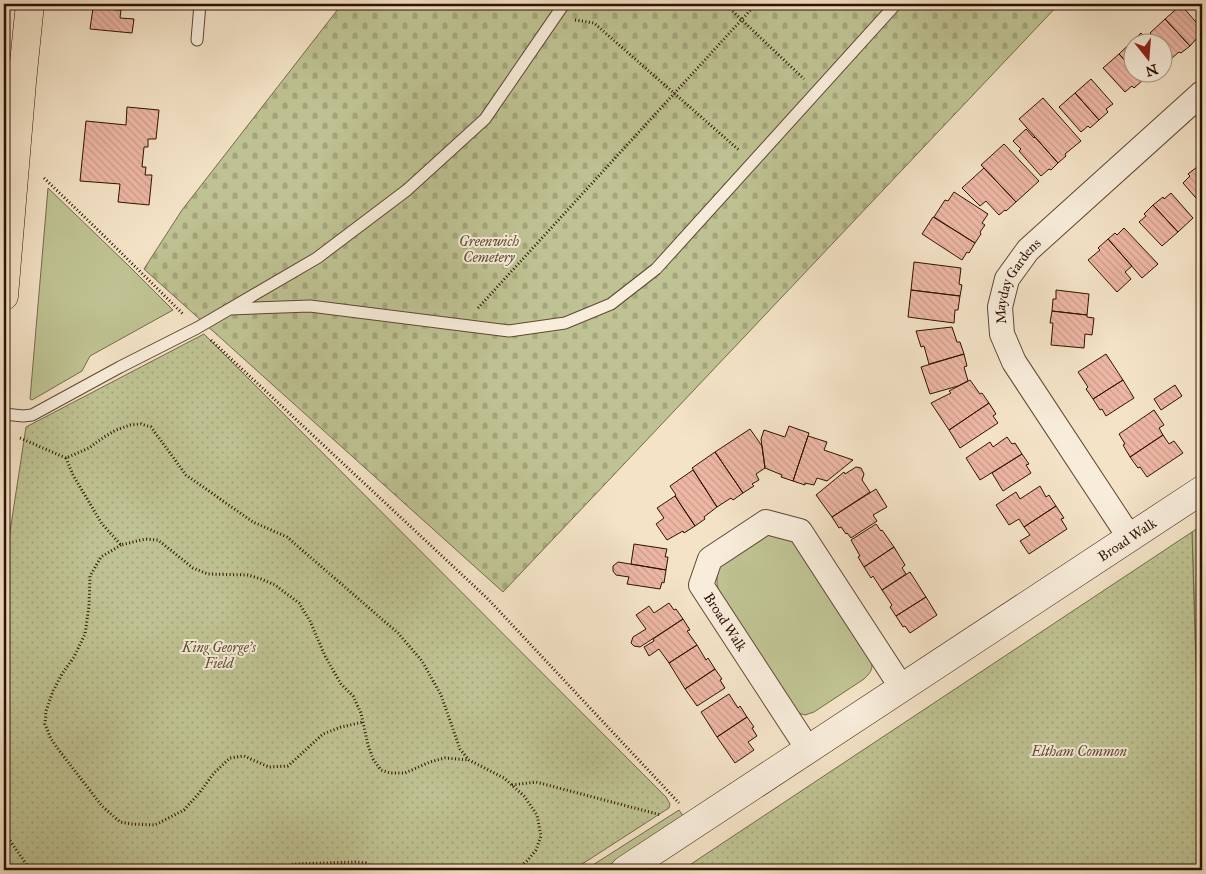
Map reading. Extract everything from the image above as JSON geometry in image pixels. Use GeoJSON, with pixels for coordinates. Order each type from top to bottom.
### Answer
{"type":"FeatureCollection","features":[{"type":"Feature","properties":{"kind":"highway"},"geometry":{"type":"LineString","coordinates":[[4,296],[13,81],[30,4]]}},
{"type":"Feature","properties":{"kind":"street","name":"Mayday Gardens"},"geometry":{"type":"LineString","coordinates":[[1130,538],[1014,362],[1002,334],[1000,307],[1007,279],[1028,250],[1202,93]]}},
{"type":"Feature","properties":{"kind":"street","name":"Broad Walk"},"geometry":{"type":"LineString","coordinates":[[626,870],[1202,490]]}},
{"type":"Feature","properties":{"kind":"street","name":"Broad Walk"},"geometry":{"type":"LineString","coordinates":[[808,749],[701,585],[710,559],[766,522],[800,531],[902,688]]}},
{"type":"Feature","properties":{"kind":"lane"},"geometry":{"type":"LineString","coordinates":[[196,40],[200,4]]}},
{"type":"Feature","properties":{"kind":"lane"},"geometry":{"type":"LineString","coordinates":[[4,414],[32,415],[197,328],[317,258],[407,190],[485,119],[564,4]]}},
{"type":"Feature","properties":{"kind":"lane"},"geometry":{"type":"LineString","coordinates":[[230,309],[310,306],[509,331],[565,323],[611,304],[656,269],[896,4]]}},
{"type":"Feature","properties":{"kind":"path"},"geometry":{"type":"LineString","coordinates":[[725,4],[817,92]]}},
{"type":"Feature","properties":{"kind":"path"},"geometry":{"type":"LineString","coordinates":[[462,325],[756,4]]}},
{"type":"Feature","properties":{"kind":"path"},"geometry":{"type":"LineString","coordinates":[[554,18],[594,23],[752,162]]}},
{"type":"Feature","properties":{"kind":"path"},"geometry":{"type":"LineString","coordinates":[[44,178],[197,328],[488,599],[681,805]]}},
{"type":"Feature","properties":{"kind":"path"},"geometry":{"type":"LineString","coordinates":[[66,458],[89,448],[116,430],[130,425],[141,424],[151,427],[186,475],[253,522],[287,537],[398,633],[422,660],[441,695],[460,750],[469,760],[504,778],[524,796],[537,815],[541,836],[536,850],[516,870]]}},
{"type":"Feature","properties":{"kind":"path"},"geometry":{"type":"LineString","coordinates":[[20,438],[66,458],[73,475],[102,524],[121,545]]}},
{"type":"Feature","properties":{"kind":"path"},"geometry":{"type":"LineString","coordinates":[[363,722],[341,727],[324,734],[288,766],[269,767],[244,756],[230,758],[214,773],[184,810],[155,825],[120,822],[102,806],[61,754],[45,724],[46,711],[53,692],[85,634],[89,606],[90,576],[101,557],[121,545],[145,539],[158,540],[193,568],[208,574],[248,575],[275,585],[299,603],[307,615],[325,656],[341,684],[353,696],[361,713],[363,722],[368,745],[381,770],[390,773],[406,773],[430,762],[445,758],[469,760]]}},
{"type":"Feature","properties":{"kind":"path"},"geometry":{"type":"LineString","coordinates":[[511,785],[536,782],[664,816]]}},
{"type":"Feature","properties":{"kind":"path"},"geometry":{"type":"LineString","coordinates":[[4,832],[29,868],[34,870]]}},
{"type":"Feature","properties":{"kind":"path"},"geometry":{"type":"LineString","coordinates":[[279,870],[294,864],[356,862],[366,863],[377,870]]}},
{"type":"Feature","properties":{"kind":"green space","name":"Greenwich Cemetery"},"geometry":{"type":"Polygon","coordinates":[[[342,4],[1059,4],[503,592],[144,269],[182,210],[342,4]]]}},
{"type":"Feature","properties":{"kind":"green space"},"geometry":{"type":"Polygon","coordinates":[[[48,188],[173,310],[90,356],[82,371],[32,400],[30,399],[48,188]]]}},
{"type":"Feature","properties":{"kind":"green space","name":"King George's Field"},"geometry":{"type":"Polygon","coordinates":[[[204,334],[666,797],[670,804],[669,808],[573,870],[4,870],[4,571],[26,427],[204,334]]]}},
{"type":"Feature","properties":{"kind":"green space"},"geometry":{"type":"Polygon","coordinates":[[[1202,525],[1202,724],[1198,726],[1192,532],[1202,525]]]}},
{"type":"Feature","properties":{"kind":"green space","name":"Eltham Common"},"geometry":{"type":"Polygon","coordinates":[[[1192,532],[1202,870],[682,870],[1192,532]]]}},
{"type":"Feature","properties":{"kind":"green space"},"geometry":{"type":"Polygon","coordinates":[[[770,533],[790,539],[797,546],[872,663],[871,671],[864,679],[814,712],[805,715],[798,713],[720,597],[717,584],[717,574],[722,562],[770,533]]]}},
{"type":"Feature","properties":{"kind":"green space"},"geometry":{"type":"Polygon","coordinates":[[[679,810],[683,816],[602,870],[585,870],[679,810]]]}},
{"type":"Feature","properties":{"kind":"building"},"geometry":{"type":"Polygon","coordinates":[[[93,4],[122,4],[121,10],[93,8],[93,4]]]}},
{"type":"Feature","properties":{"kind":"building"},"geometry":{"type":"Polygon","coordinates":[[[1181,5],[1202,29],[1190,46],[1165,19],[1181,5]]]}},
{"type":"Feature","properties":{"kind":"building"},"geometry":{"type":"Polygon","coordinates":[[[93,8],[121,10],[120,18],[134,19],[132,33],[90,29],[93,8]]]}},
{"type":"Feature","properties":{"kind":"building"},"geometry":{"type":"Polygon","coordinates":[[[1165,19],[1190,46],[1174,56],[1174,32],[1151,32],[1165,19]]]}},
{"type":"Feature","properties":{"kind":"building"},"geometry":{"type":"Polygon","coordinates":[[[1124,49],[1124,59],[1119,54],[1124,49]]]}},
{"type":"Feature","properties":{"kind":"building"},"geometry":{"type":"Polygon","coordinates":[[[1119,54],[1124,59],[1124,82],[1141,82],[1125,92],[1103,68],[1119,54]]]}},
{"type":"Feature","properties":{"kind":"building"},"geometry":{"type":"Polygon","coordinates":[[[1091,79],[1113,104],[1106,109],[1108,112],[1099,120],[1075,93],[1091,79]]]}},
{"type":"Feature","properties":{"kind":"building"},"geometry":{"type":"Polygon","coordinates":[[[1075,93],[1099,120],[1090,128],[1088,126],[1081,132],[1059,107],[1075,93]]]}},
{"type":"Feature","properties":{"kind":"building"},"geometry":{"type":"Polygon","coordinates":[[[1043,98],[1081,141],[1065,154],[1066,156],[1058,163],[1019,119],[1043,98]]]}},
{"type":"Feature","properties":{"kind":"building"},"geometry":{"type":"Polygon","coordinates":[[[127,107],[159,110],[156,139],[148,139],[148,147],[144,147],[142,167],[146,167],[145,175],[152,175],[149,205],[118,202],[120,184],[80,181],[86,121],[126,125],[127,107]]]}},
{"type":"Feature","properties":{"kind":"building"},"geometry":{"type":"Polygon","coordinates":[[[1026,129],[1058,163],[1041,176],[1019,151],[1021,149],[1013,141],[1026,129]]]}},
{"type":"Feature","properties":{"kind":"building"},"geometry":{"type":"Polygon","coordinates":[[[1004,144],[1039,181],[1016,202],[981,165],[1004,144]]]}},
{"type":"Feature","properties":{"kind":"building"},"geometry":{"type":"Polygon","coordinates":[[[1197,167],[1202,173],[1202,205],[1183,183],[1190,176],[1188,174],[1197,167]]]}},
{"type":"Feature","properties":{"kind":"building"},"geometry":{"type":"Polygon","coordinates":[[[984,168],[1016,202],[999,215],[986,201],[980,206],[962,188],[984,168]]]}},
{"type":"Feature","properties":{"kind":"building"},"geometry":{"type":"Polygon","coordinates":[[[954,192],[988,214],[982,223],[985,225],[980,232],[981,234],[975,243],[934,217],[945,200],[948,201],[954,192]]]}},
{"type":"Feature","properties":{"kind":"building"},"geometry":{"type":"Polygon","coordinates":[[[1171,193],[1193,218],[1178,232],[1153,205],[1171,193]]]}},
{"type":"Feature","properties":{"kind":"building"},"geometry":{"type":"Polygon","coordinates":[[[1153,205],[1178,232],[1162,246],[1139,222],[1146,216],[1144,214],[1153,205]]]}},
{"type":"Feature","properties":{"kind":"building"},"geometry":{"type":"Polygon","coordinates":[[[933,217],[975,243],[962,260],[922,234],[933,217]]]}},
{"type":"Feature","properties":{"kind":"building"},"geometry":{"type":"Polygon","coordinates":[[[1124,228],[1158,264],[1142,278],[1108,239],[1115,233],[1117,235],[1124,228]]]}},
{"type":"Feature","properties":{"kind":"building"},"geometry":{"type":"Polygon","coordinates":[[[1108,239],[1132,266],[1125,272],[1131,279],[1117,292],[1088,260],[1100,250],[1098,248],[1108,239]]]}},
{"type":"Feature","properties":{"kind":"building"},"geometry":{"type":"Polygon","coordinates":[[[914,262],[961,268],[959,284],[962,285],[960,296],[911,290],[914,262]]]}},
{"type":"Feature","properties":{"kind":"building"},"geometry":{"type":"Polygon","coordinates":[[[911,290],[960,296],[958,310],[955,310],[954,323],[908,317],[911,290]]]}},
{"type":"Feature","properties":{"kind":"building"},"geometry":{"type":"Polygon","coordinates":[[[1056,290],[1089,294],[1087,315],[1052,311],[1053,299],[1056,299],[1056,290]]]}},
{"type":"Feature","properties":{"kind":"building"},"geometry":{"type":"Polygon","coordinates":[[[1052,311],[1087,315],[1087,317],[1094,318],[1092,335],[1085,334],[1084,348],[1051,345],[1053,323],[1050,323],[1052,311]]]}},
{"type":"Feature","properties":{"kind":"building"},"geometry":{"type":"Polygon","coordinates":[[[952,327],[957,342],[960,342],[964,354],[929,364],[924,346],[921,347],[916,331],[952,327]]]}},
{"type":"Feature","properties":{"kind":"building"},"geometry":{"type":"Polygon","coordinates":[[[964,354],[967,366],[964,367],[968,381],[930,394],[921,367],[964,354]]]}},
{"type":"Feature","properties":{"kind":"building"},"geometry":{"type":"Polygon","coordinates":[[[1106,354],[1123,380],[1093,399],[1078,372],[1106,354]]]}},
{"type":"Feature","properties":{"kind":"building"},"geometry":{"type":"Polygon","coordinates":[[[970,380],[989,403],[949,430],[931,403],[951,393],[949,391],[970,380]]]}},
{"type":"Feature","properties":{"kind":"building"},"geometry":{"type":"Polygon","coordinates":[[[1123,380],[1134,398],[1106,416],[1093,399],[1123,380]]]}},
{"type":"Feature","properties":{"kind":"building"},"geometry":{"type":"Polygon","coordinates":[[[1175,385],[1182,396],[1161,410],[1154,399],[1175,385]]]}},
{"type":"Feature","properties":{"kind":"building"},"geometry":{"type":"Polygon","coordinates":[[[989,403],[996,414],[993,416],[998,423],[960,448],[949,430],[989,403]]]}},
{"type":"Feature","properties":{"kind":"building"},"geometry":{"type":"Polygon","coordinates":[[[1154,410],[1164,425],[1159,428],[1163,435],[1130,457],[1119,434],[1154,410]]]}},
{"type":"Feature","properties":{"kind":"building"},"geometry":{"type":"Polygon","coordinates":[[[789,426],[809,433],[793,481],[765,468],[761,439],[764,430],[785,437],[789,426]]]}},
{"type":"Feature","properties":{"kind":"building"},"geometry":{"type":"Polygon","coordinates":[[[750,429],[762,446],[765,468],[756,474],[759,480],[752,484],[754,486],[743,493],[715,452],[750,429]]]}},
{"type":"Feature","properties":{"kind":"building"},"geometry":{"type":"Polygon","coordinates":[[[1163,435],[1169,444],[1174,441],[1183,453],[1147,477],[1130,457],[1163,435]]]}},
{"type":"Feature","properties":{"kind":"building"},"geometry":{"type":"Polygon","coordinates":[[[808,436],[827,442],[824,450],[853,460],[827,481],[817,478],[814,485],[805,483],[805,485],[793,481],[808,436]]]}},
{"type":"Feature","properties":{"kind":"building"},"geometry":{"type":"Polygon","coordinates":[[[1007,437],[1012,444],[1015,443],[1022,454],[980,480],[966,458],[990,442],[993,447],[1007,437]]]}},
{"type":"Feature","properties":{"kind":"building"},"geometry":{"type":"Polygon","coordinates":[[[715,452],[743,493],[717,507],[692,468],[715,452]]]}},
{"type":"Feature","properties":{"kind":"building"},"geometry":{"type":"Polygon","coordinates":[[[1022,454],[1029,464],[1026,465],[1031,473],[1003,491],[992,473],[1022,454]]]}},
{"type":"Feature","properties":{"kind":"building"},"geometry":{"type":"Polygon","coordinates":[[[856,467],[861,468],[864,474],[862,480],[870,492],[832,517],[816,495],[844,472],[845,474],[856,467]]]}},
{"type":"Feature","properties":{"kind":"building"},"geometry":{"type":"Polygon","coordinates":[[[693,470],[717,507],[695,526],[670,486],[693,470]]]}},
{"type":"Feature","properties":{"kind":"building"},"geometry":{"type":"Polygon","coordinates":[[[1040,486],[1046,497],[1049,495],[1056,506],[1024,527],[1019,519],[1009,525],[996,505],[1016,492],[1020,499],[1040,486]]]}},
{"type":"Feature","properties":{"kind":"building"},"geometry":{"type":"Polygon","coordinates":[[[876,489],[887,507],[873,515],[877,521],[851,538],[841,527],[839,528],[832,517],[876,489]]]}},
{"type":"Feature","properties":{"kind":"building"},"geometry":{"type":"Polygon","coordinates":[[[675,496],[695,526],[667,540],[656,524],[664,518],[657,508],[675,496]]]}},
{"type":"Feature","properties":{"kind":"building"},"geometry":{"type":"Polygon","coordinates":[[[1056,506],[1064,518],[1061,519],[1067,529],[1029,554],[1020,541],[1030,535],[1024,527],[1056,506]]]}},
{"type":"Feature","properties":{"kind":"building"},"geometry":{"type":"Polygon","coordinates":[[[876,524],[894,547],[864,567],[851,540],[876,524]]]}},
{"type":"Feature","properties":{"kind":"building"},"geometry":{"type":"Polygon","coordinates":[[[634,544],[667,549],[665,557],[668,557],[666,570],[631,564],[634,544]]]}},
{"type":"Feature","properties":{"kind":"building"},"geometry":{"type":"Polygon","coordinates":[[[894,547],[905,565],[902,568],[906,574],[882,590],[873,576],[871,578],[864,567],[894,547]]]}},
{"type":"Feature","properties":{"kind":"building"},"geometry":{"type":"Polygon","coordinates":[[[618,562],[666,570],[664,583],[662,582],[660,589],[627,584],[629,577],[616,575],[613,571],[613,566],[618,562]]]}},
{"type":"Feature","properties":{"kind":"building"},"geometry":{"type":"Polygon","coordinates":[[[910,572],[926,597],[896,616],[890,607],[892,605],[882,590],[910,572]]]}},
{"type":"Feature","properties":{"kind":"building"},"geometry":{"type":"Polygon","coordinates":[[[926,597],[937,615],[910,633],[905,626],[903,627],[896,616],[926,597]]]}},
{"type":"Feature","properties":{"kind":"building"},"geometry":{"type":"Polygon","coordinates":[[[669,603],[683,619],[640,647],[634,646],[631,643],[633,637],[646,629],[636,615],[649,606],[654,613],[669,603]]]}},
{"type":"Feature","properties":{"kind":"building"},"geometry":{"type":"Polygon","coordinates":[[[683,619],[690,630],[687,631],[697,645],[669,663],[659,649],[649,656],[644,647],[683,619]]]}},
{"type":"Feature","properties":{"kind":"building"},"geometry":{"type":"Polygon","coordinates":[[[697,645],[706,660],[708,658],[715,669],[685,689],[669,663],[697,645]]]}},
{"type":"Feature","properties":{"kind":"building"},"geometry":{"type":"Polygon","coordinates":[[[715,669],[722,679],[720,680],[725,688],[697,706],[685,689],[715,669]]]}},
{"type":"Feature","properties":{"kind":"building"},"geometry":{"type":"Polygon","coordinates":[[[729,694],[738,708],[740,706],[747,717],[717,737],[701,712],[729,694]]]}},
{"type":"Feature","properties":{"kind":"building"},"geometry":{"type":"Polygon","coordinates":[[[747,717],[754,727],[752,728],[757,736],[748,742],[754,750],[735,763],[717,737],[747,717]]]}}]}
